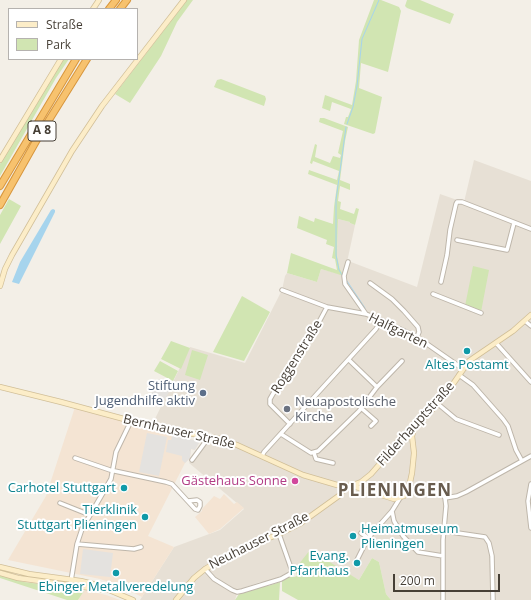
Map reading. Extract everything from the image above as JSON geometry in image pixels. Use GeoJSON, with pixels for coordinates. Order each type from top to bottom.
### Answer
{"type":"FeatureCollection","features":[{"type":"Feature","properties":{"kind":"highway"},"geometry":{"type":"LineString","coordinates":[[121,8],[127,0]]}},
{"type":"Feature","properties":{"kind":"highway","name":"A 8"},"geometry":{"type":"LineString","coordinates":[[0,186],[75,60]]}},
{"type":"Feature","properties":{"kind":"highway","name":"A 8"},"geometry":{"type":"LineString","coordinates":[[0,205],[39,136],[86,60]]}},
{"type":"Feature","properties":{"kind":"main road"},"geometry":{"type":"LineString","coordinates":[[138,59],[184,0]]}},
{"type":"Feature","properties":{"kind":"main road"},"geometry":{"type":"LineString","coordinates":[[0,160],[59,60]]}},
{"type":"Feature","properties":{"kind":"main road"},"geometry":{"type":"LineString","coordinates":[[0,286],[12,255],[72,151],[102,106],[138,60]]}},
{"type":"Feature","properties":{"kind":"main road","name":"Filderhauptstraße"},"geometry":{"type":"LineString","coordinates":[[353,486],[361,482],[378,466],[405,433],[415,426],[438,404],[463,369],[473,358],[513,331],[531,315]]}},
{"type":"Feature","properties":{"kind":"main road","name":"Bernhauser Straße"},"geometry":{"type":"LineString","coordinates":[[0,387],[163,429],[230,442],[298,473],[345,487],[353,486]]}},
{"type":"Feature","properties":{"kind":"main road"},"geometry":{"type":"LineString","coordinates":[[353,486],[394,499],[400,498],[405,494],[409,487],[413,462],[412,436],[415,426]]}},
{"type":"Feature","properties":{"kind":"main road"},"geometry":{"type":"LineString","coordinates":[[405,433],[412,436]]}},
{"type":"Feature","properties":{"kind":"main road"},"geometry":{"type":"LineString","coordinates":[[361,482],[361,488]]}},
{"type":"Feature","properties":{"kind":"main road","name":"Neuhauser Straße"},"geometry":{"type":"LineString","coordinates":[[176,600],[194,578],[205,569],[234,552],[301,523],[340,495],[345,487]]}},
{"type":"Feature","properties":{"kind":"main road"},"geometry":{"type":"LineString","coordinates":[[0,567],[29,574],[71,579],[112,591],[133,600]]}},
{"type":"Feature","properties":{"kind":"main road"},"geometry":{"type":"LineString","coordinates":[[0,573],[18,578],[112,591]]}},
{"type":"Feature","properties":{"kind":"street"},"geometry":{"type":"LineString","coordinates":[[441,282],[456,204],[460,201],[531,229]]}},
{"type":"Feature","properties":{"kind":"street"},"geometry":{"type":"LineString","coordinates":[[457,240],[507,250],[514,222]]}},
{"type":"Feature","properties":{"kind":"street"},"geometry":{"type":"LineString","coordinates":[[348,262],[344,276],[346,284],[366,314]]}},
{"type":"Feature","properties":{"kind":"street"},"geometry":{"type":"LineString","coordinates":[[370,283],[392,299],[418,327],[419,332],[416,337]]}},
{"type":"Feature","properties":{"kind":"street","name":"Halfgarten"},"geometry":{"type":"LineString","coordinates":[[282,290],[327,307],[366,314],[381,320],[416,337],[463,369]]}},
{"type":"Feature","properties":{"kind":"street"},"geometry":{"type":"LineString","coordinates":[[433,294],[481,313]]}},
{"type":"Feature","properties":{"kind":"street","name":"Roggenstraße"},"geometry":{"type":"LineString","coordinates":[[290,424],[270,404],[270,399],[288,368],[312,335],[327,307]]}},
{"type":"Feature","properties":{"kind":"street"},"geometry":{"type":"LineString","coordinates":[[262,456],[264,452],[349,360],[376,329],[381,320]]}},
{"type":"Feature","properties":{"kind":"street"},"geometry":{"type":"LineString","coordinates":[[525,321],[531,326]]}},
{"type":"Feature","properties":{"kind":"street"},"geometry":{"type":"LineString","coordinates":[[496,342],[531,382]]}},
{"type":"Feature","properties":{"kind":"street"},"geometry":{"type":"LineString","coordinates":[[349,360],[377,387]]}},
{"type":"Feature","properties":{"kind":"street"},"geometry":{"type":"LineString","coordinates":[[281,434],[311,453],[318,451],[361,408],[377,387],[402,361]]}},
{"type":"Feature","properties":{"kind":"street"},"geometry":{"type":"LineString","coordinates":[[459,375],[473,385],[503,419],[508,426],[516,450],[522,461]]}},
{"type":"Feature","properties":{"kind":"street"},"geometry":{"type":"LineString","coordinates":[[438,404],[456,419],[499,436]]}},
{"type":"Feature","properties":{"kind":"street"},"geometry":{"type":"LineString","coordinates":[[361,408],[376,421],[372,426]]}},
{"type":"Feature","properties":{"kind":"street"},"geometry":{"type":"LineString","coordinates":[[70,586],[77,544],[82,529],[111,479],[116,452],[131,421]]}},
{"type":"Feature","properties":{"kind":"street"},"geometry":{"type":"LineString","coordinates":[[192,460],[209,437]]}},
{"type":"Feature","properties":{"kind":"street"},"geometry":{"type":"LineString","coordinates":[[314,453],[316,459],[333,463]]}},
{"type":"Feature","properties":{"kind":"street"},"geometry":{"type":"LineString","coordinates":[[445,498],[457,496],[466,492],[531,456]]}},
{"type":"Feature","properties":{"kind":"street"},"geometry":{"type":"LineString","coordinates":[[75,458],[113,470],[172,484],[188,501]]}},
{"type":"Feature","properties":{"kind":"street"},"geometry":{"type":"LineString","coordinates":[[531,484],[528,501],[531,528]]}},
{"type":"Feature","properties":{"kind":"street"},"geometry":{"type":"LineString","coordinates":[[409,487],[434,492],[443,495],[445,498],[443,600]]}},
{"type":"Feature","properties":{"kind":"street"},"geometry":{"type":"LineString","coordinates":[[357,560],[368,538],[392,511],[400,498]]}},
{"type":"Feature","properties":{"kind":"street"},"geometry":{"type":"LineString","coordinates":[[394,499],[396,505]]}},
{"type":"Feature","properties":{"kind":"street"},"geometry":{"type":"LineString","coordinates":[[60,503],[90,515]]}},
{"type":"Feature","properties":{"kind":"street"},"geometry":{"type":"LineString","coordinates":[[392,511],[394,521],[403,536],[418,552],[443,556]]}},
{"type":"Feature","properties":{"kind":"street"},"geometry":{"type":"LineString","coordinates":[[444,531],[485,538],[489,543],[492,556],[494,600]]}},
{"type":"Feature","properties":{"kind":"street"},"geometry":{"type":"LineString","coordinates":[[361,533],[368,538]]}},
{"type":"Feature","properties":{"kind":"street"},"geometry":{"type":"LineString","coordinates":[[205,569],[214,579],[237,592],[242,592],[285,577],[292,571],[278,534]]}},
{"type":"Feature","properties":{"kind":"street"},"geometry":{"type":"LineString","coordinates":[[77,544],[130,549],[141,547]]}},
{"type":"Feature","properties":{"kind":"shaded area"},"geometry":{"type":"Polygon","coordinates":[[[474,160],[531,181],[531,600],[391,600],[386,594],[379,562],[372,558],[359,580],[346,573],[294,570],[267,582],[260,582],[238,590],[235,600],[140,600],[174,547],[220,530],[244,509],[189,463],[212,433],[153,423],[190,347],[245,363],[282,290],[287,273],[317,282],[321,269],[343,275],[337,255],[338,219],[355,225],[344,276],[348,262],[351,262],[417,287],[440,194],[464,202],[474,160]]]}},
{"type":"Feature","properties":{"kind":"shaded area"},"geometry":{"type":"Polygon","coordinates":[[[159,379],[172,386],[163,403],[150,396],[159,379]]]}},
{"type":"Feature","properties":{"kind":"shaded area"},"geometry":{"type":"Polygon","coordinates":[[[75,407],[172,436],[200,441],[195,450],[191,449],[190,458],[185,463],[148,536],[174,547],[142,597],[120,586],[100,579],[8,560],[46,496],[75,407]]]}},
{"type":"Feature","properties":{"kind":"shaded area"},"geometry":{"type":"Polygon","coordinates":[[[147,433],[167,437],[159,476],[139,472],[147,433]]]}},
{"type":"Feature","properties":{"kind":"shaded area"},"geometry":{"type":"Polygon","coordinates":[[[172,436],[200,441],[195,450],[191,449],[190,458],[185,463],[182,460],[182,456],[166,452],[168,440],[171,440],[172,436]]]}},
{"type":"Feature","properties":{"kind":"shaded area"},"geometry":{"type":"Polygon","coordinates":[[[224,494],[234,504],[237,502],[244,508],[220,529],[209,534],[195,517],[214,496],[220,499],[224,494]]]}},
{"type":"Feature","properties":{"kind":"shaded area"},"geometry":{"type":"Polygon","coordinates":[[[83,549],[113,553],[110,577],[80,574],[83,549]]]}},
{"type":"Feature","properties":{"kind":"shaded area"},"geometry":{"type":"Polygon","coordinates":[[[84,591],[106,595],[120,600],[78,600],[84,591]]]}},
{"type":"Feature","properties":{"kind":"green space"},"geometry":{"type":"Polygon","coordinates":[[[187,0],[193,0],[177,22],[161,56],[130,103],[115,94],[187,0]]]}},
{"type":"Feature","properties":{"kind":"green space"},"geometry":{"type":"Polygon","coordinates":[[[374,0],[381,0],[399,7],[401,11],[388,72],[361,63],[359,88],[382,97],[375,133],[373,134],[344,124],[351,109],[332,102],[330,111],[322,108],[325,95],[352,105],[356,81],[359,40],[374,0]]]}},
{"type":"Feature","properties":{"kind":"green space"},"geometry":{"type":"Polygon","coordinates":[[[407,0],[420,0],[454,14],[450,24],[407,8],[405,6],[407,0]]]}},
{"type":"Feature","properties":{"kind":"green space"},"geometry":{"type":"Polygon","coordinates":[[[62,60],[68,60],[56,78],[0,176],[0,164],[62,60]]]}},
{"type":"Feature","properties":{"kind":"green space"},"geometry":{"type":"Polygon","coordinates":[[[221,79],[265,96],[266,99],[264,106],[214,87],[217,80],[221,79]]]}},
{"type":"Feature","properties":{"kind":"green space"},"geometry":{"type":"Polygon","coordinates":[[[320,118],[324,118],[348,127],[340,180],[350,184],[350,190],[340,186],[338,201],[341,202],[340,209],[354,214],[356,208],[359,209],[355,225],[338,219],[337,255],[340,269],[344,276],[321,269],[317,282],[287,273],[291,253],[337,270],[335,259],[332,258],[334,247],[326,244],[327,240],[297,228],[299,216],[314,222],[315,218],[333,224],[337,185],[308,174],[309,170],[337,180],[339,171],[313,161],[312,164],[310,163],[315,144],[317,145],[315,157],[330,163],[333,156],[340,158],[341,155],[338,153],[343,131],[319,122],[320,118]]]}},
{"type":"Feature","properties":{"kind":"green space"},"geometry":{"type":"Polygon","coordinates":[[[9,199],[21,206],[0,244],[0,215],[9,199]]]}},
{"type":"Feature","properties":{"kind":"green space"},"geometry":{"type":"Polygon","coordinates":[[[473,266],[489,270],[481,312],[465,306],[473,266]]]}},
{"type":"Feature","properties":{"kind":"green space"},"geometry":{"type":"Polygon","coordinates":[[[242,296],[270,312],[244,361],[213,352],[242,296]]]}},
{"type":"Feature","properties":{"kind":"green space"},"geometry":{"type":"Polygon","coordinates":[[[171,341],[190,348],[181,369],[161,359],[171,341]]]}},
{"type":"Feature","properties":{"kind":"green space"},"geometry":{"type":"Polygon","coordinates":[[[192,350],[208,355],[200,380],[185,375],[192,350]]]}},
{"type":"Feature","properties":{"kind":"green space"},"geometry":{"type":"Polygon","coordinates":[[[160,361],[178,371],[173,381],[154,371],[160,361]]]}},
{"type":"Feature","properties":{"kind":"green space"},"geometry":{"type":"Polygon","coordinates":[[[310,550],[359,580],[372,558],[379,562],[386,594],[391,600],[298,600],[282,591],[282,580],[291,576],[297,576],[295,569],[310,550]]]}},
{"type":"Feature","properties":{"kind":"green space"},"geometry":{"type":"Polygon","coordinates":[[[0,575],[24,582],[84,591],[78,600],[67,600],[0,578],[0,575]]]}},
{"type":"Feature","properties":{"kind":"green space"},"geometry":{"type":"Polygon","coordinates":[[[280,582],[279,600],[235,600],[239,594],[250,589],[261,585],[268,586],[280,582]]]}},
{"type":"Feature","properties":{"kind":"water"},"geometry":{"type":"Polygon","coordinates":[[[53,209],[55,212],[19,284],[12,282],[20,262],[53,209]]]}},
{"type":"Feature","properties":{"kind":"waterway"},"geometry":{"type":"LineString","coordinates":[[347,124],[353,107],[357,86],[362,39],[379,0]]}},
{"type":"Feature","properties":{"kind":"waterway"},"geometry":{"type":"LineString","coordinates":[[342,275],[339,270],[336,255],[336,200],[346,127]]}},
{"type":"Feature","properties":{"kind":"waterway"},"geometry":{"type":"LineString","coordinates":[[347,281],[365,308]]}},
{"type":"Feature","properties":{"kind":"place","name":"Altes Postamt"},"geometry":{"type":"Point","coordinates":[467,351]}},
{"type":"Feature","properties":{"kind":"place","name":"Stiftung Jugendhilfe aktiv"},"geometry":{"type":"Point","coordinates":[203,393]}},
{"type":"Feature","properties":{"kind":"place","name":"Neuapostolische Kirche"},"geometry":{"type":"Point","coordinates":[287,409]}},
{"type":"Feature","properties":{"kind":"place","name":"Gästehaus Sonne"},"geometry":{"type":"Point","coordinates":[295,481]}},
{"type":"Feature","properties":{"kind":"place","name":"Carhotel Stuttgart"},"geometry":{"type":"Point","coordinates":[124,488]}},
{"type":"Feature","properties":{"kind":"place","name":"Tierklinik Stuttgart Plieningen"},"geometry":{"type":"Point","coordinates":[145,517]}},
{"type":"Feature","properties":{"kind":"place","name":"Heimatmuseum Plieningen"},"geometry":{"type":"Point","coordinates":[353,536]}},
{"type":"Feature","properties":{"kind":"place","name":"Evang. Pfarrhaus"},"geometry":{"type":"Point","coordinates":[357,563]}},
{"type":"Feature","properties":{"kind":"place","name":"Ebinger Metallveredelung"},"geometry":{"type":"Point","coordinates":[116,573]}},
{"type":"Feature","properties":{"kind":"district","name":"PLIENINGEN"},"geometry":{"type":"Point","coordinates":[395,491]}}]}
